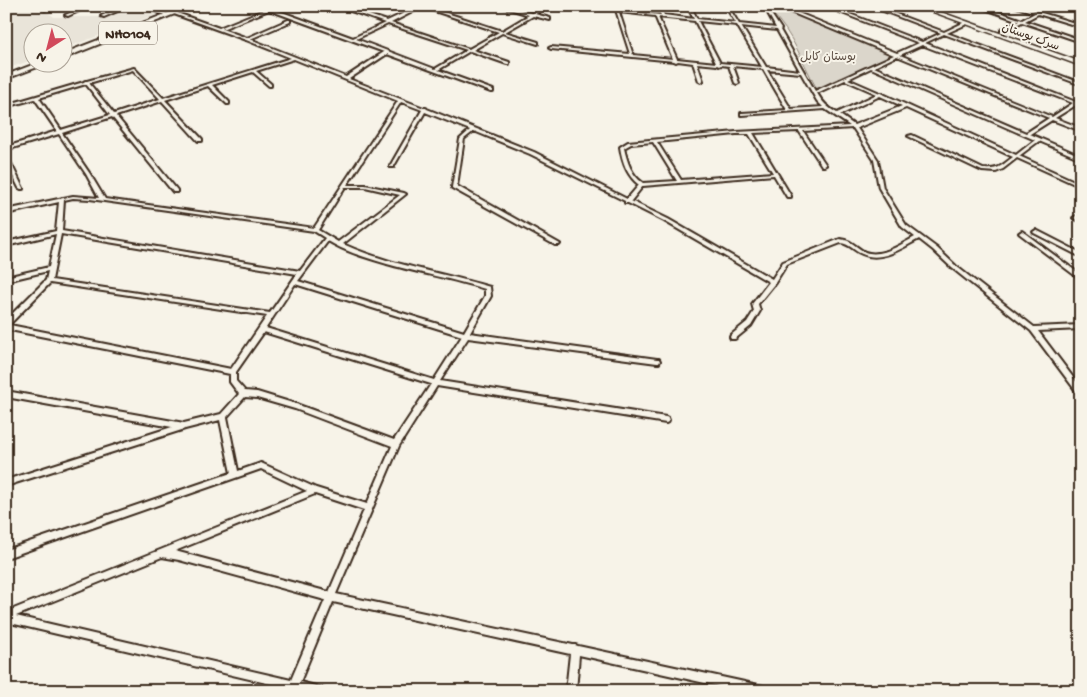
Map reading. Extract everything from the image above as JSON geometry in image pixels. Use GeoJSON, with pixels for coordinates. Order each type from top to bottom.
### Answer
{"type":"FeatureCollection","features":[{"type":"Feature","properties":{"kind":"highway","name":"NH0104"},"geometry":{"type":"LineString","coordinates":[[72,52],[166,14],[192,6]]}},
{"type":"Feature","properties":{"kind":"highway","name":"NH0104"},"geometry":{"type":"LineString","coordinates":[[72,52],[179,10]]}},
{"type":"Feature","properties":{"kind":"highway"},"geometry":{"type":"LineString","coordinates":[[6,76],[22,69]]}},
{"type":"Feature","properties":{"kind":"highway"},"geometry":{"type":"LineString","coordinates":[[6,76],[22,71]]}},
{"type":"Feature","properties":{"kind":"street"},"geometry":{"type":"LineString","coordinates":[[45,9],[52,6]]}},
{"type":"Feature","properties":{"kind":"street"},"geometry":{"type":"LineString","coordinates":[[66,15],[89,6]]}},
{"type":"Feature","properties":{"kind":"street"},"geometry":{"type":"LineString","coordinates":[[103,16],[128,6]]}},
{"type":"Feature","properties":{"kind":"street"},"geometry":{"type":"LineString","coordinates":[[142,6],[166,14]]}},
{"type":"Feature","properties":{"kind":"street"},"geometry":{"type":"LineString","coordinates":[[262,6],[492,91]]}},
{"type":"Feature","properties":{"kind":"street"},"geometry":{"type":"LineString","coordinates":[[220,29],[275,6]]}},
{"type":"Feature","properties":{"kind":"street"},"geometry":{"type":"LineString","coordinates":[[338,6],[508,63]]}},
{"type":"Feature","properties":{"kind":"street"},"geometry":{"type":"LineString","coordinates":[[352,40],[422,6],[537,43]]}},
{"type":"Feature","properties":{"kind":"street"},"geometry":{"type":"LineString","coordinates":[[501,6],[549,19]]}},
{"type":"Feature","properties":{"kind":"street"},"geometry":{"type":"LineString","coordinates":[[435,70],[547,6]]}},
{"type":"Feature","properties":{"kind":"street"},"geometry":{"type":"LineString","coordinates":[[622,6],[624,12]]}},
{"type":"Feature","properties":{"kind":"street"},"geometry":{"type":"LineString","coordinates":[[634,6],[637,13]]}},
{"type":"Feature","properties":{"kind":"street"},"geometry":{"type":"LineString","coordinates":[[658,6],[662,16]]}},
{"type":"Feature","properties":{"kind":"street"},"geometry":{"type":"LineString","coordinates":[[689,6],[719,65]]}},
{"type":"Feature","properties":{"kind":"street"},"geometry":{"type":"LineString","coordinates":[[726,6],[739,25],[753,52],[767,70],[790,111]]}},
{"type":"Feature","properties":{"kind":"street"},"geometry":{"type":"LineString","coordinates":[[788,10],[798,6]]}},
{"type":"Feature","properties":{"kind":"street"},"geometry":{"type":"LineString","coordinates":[[825,6],[1078,104]]}},
{"type":"Feature","properties":{"kind":"street"},"geometry":{"type":"LineString","coordinates":[[871,6],[1081,84]]}},
{"type":"Feature","properties":{"kind":"street","name":"سرک بوستان"},"geometry":{"type":"LineString","coordinates":[[919,6],[966,23],[1002,31],[1081,58]]}},
{"type":"Feature","properties":{"kind":"street","name":"سرک بوستان"},"geometry":{"type":"LineString","coordinates":[[930,6],[1081,64]]}},
{"type":"Feature","properties":{"kind":"street"},"geometry":{"type":"LineString","coordinates":[[941,10],[948,6]]}},
{"type":"Feature","properties":{"kind":"street"},"geometry":{"type":"LineString","coordinates":[[978,6],[1081,41]]}},
{"type":"Feature","properties":{"kind":"street"},"geometry":{"type":"LineString","coordinates":[[1015,6],[1081,26]]}},
{"type":"Feature","properties":{"kind":"street"},"geometry":{"type":"LineString","coordinates":[[1038,6],[1079,10]]}},
{"type":"Feature","properties":{"kind":"street"},"geometry":{"type":"LineString","coordinates":[[766,8],[788,10],[1081,130]]}},
{"type":"Feature","properties":{"kind":"street"},"geometry":{"type":"LineString","coordinates":[[766,8],[814,93],[826,108],[854,127],[876,160],[880,188],[900,222],[1033,329],[1081,393]]}},
{"type":"Feature","properties":{"kind":"street"},"geometry":{"type":"LineString","coordinates":[[179,10],[220,29],[474,129],[582,176],[627,202],[666,220],[773,282]]}},
{"type":"Feature","properties":{"kind":"street"},"geometry":{"type":"LineString","coordinates":[[632,56],[617,11],[779,29]]}},
{"type":"Feature","properties":{"kind":"street"},"geometry":{"type":"LineString","coordinates":[[1002,31],[1038,13]]}},
{"type":"Feature","properties":{"kind":"street"},"geometry":{"type":"LineString","coordinates":[[656,16],[676,61]]}},
{"type":"Feature","properties":{"kind":"street"},"geometry":{"type":"LineString","coordinates":[[247,39],[289,21]]}},
{"type":"Feature","properties":{"kind":"street"},"geometry":{"type":"LineString","coordinates":[[814,93],[898,56],[966,23]]}},
{"type":"Feature","properties":{"kind":"street"},"geometry":{"type":"LineString","coordinates":[[551,48],[803,72]]}},
{"type":"Feature","properties":{"kind":"street"},"geometry":{"type":"LineString","coordinates":[[346,79],[387,52]]}},
{"type":"Feature","properties":{"kind":"street"},"geometry":{"type":"LineString","coordinates":[[6,149],[294,58]]}},
{"type":"Feature","properties":{"kind":"street"},"geometry":{"type":"LineString","coordinates":[[695,63],[701,81]]}},
{"type":"Feature","properties":{"kind":"street"},"geometry":{"type":"LineString","coordinates":[[731,66],[737,83]]}},
{"type":"Feature","properties":{"kind":"street"},"geometry":{"type":"LineString","coordinates":[[872,67],[1081,158]]}},
{"type":"Feature","properties":{"kind":"street"},"geometry":{"type":"LineString","coordinates":[[6,106],[134,69],[200,140]]}},
{"type":"Feature","properties":{"kind":"street"},"geometry":{"type":"LineString","coordinates":[[254,71],[270,85]]}},
{"type":"Feature","properties":{"kind":"street"},"geometry":{"type":"LineString","coordinates":[[846,79],[1081,186]]}},
{"type":"Feature","properties":{"kind":"street"},"geometry":{"type":"LineString","coordinates":[[86,82],[175,191]]}},
{"type":"Feature","properties":{"kind":"street"},"geometry":{"type":"LineString","coordinates":[[209,85],[228,103]]}},
{"type":"Feature","properties":{"kind":"street"},"geometry":{"type":"LineString","coordinates":[[837,114],[881,94]]}},
{"type":"Feature","properties":{"kind":"street"},"geometry":{"type":"LineString","coordinates":[[36,97],[103,200]]}},
{"type":"Feature","properties":{"kind":"street"},"geometry":{"type":"LineString","coordinates":[[315,230],[400,100]]}},
{"type":"Feature","properties":{"kind":"street"},"geometry":{"type":"LineString","coordinates":[[1027,134],[1078,104],[1081,100]]}},
{"type":"Feature","properties":{"kind":"street"},"geometry":{"type":"LineString","coordinates":[[774,174],[642,185],[636,181],[623,158],[622,147],[630,143],[854,127],[906,106]]}},
{"type":"Feature","properties":{"kind":"street"},"geometry":{"type":"LineString","coordinates":[[742,114],[826,108]]}},
{"type":"Feature","properties":{"kind":"street"},"geometry":{"type":"LineString","coordinates":[[392,166],[425,109]]}},
{"type":"Feature","properties":{"kind":"street"},"geometry":{"type":"LineString","coordinates":[[474,129],[462,139],[454,187],[557,244]]}},
{"type":"Feature","properties":{"kind":"street"},"geometry":{"type":"LineString","coordinates":[[800,130],[824,164]]}},
{"type":"Feature","properties":{"kind":"street"},"geometry":{"type":"LineString","coordinates":[[751,133],[789,196]]}},
{"type":"Feature","properties":{"kind":"street"},"geometry":{"type":"LineString","coordinates":[[910,136],[982,170],[994,171],[1001,168],[1014,156],[1038,140]]}},
{"type":"Feature","properties":{"kind":"street"},"geometry":{"type":"LineString","coordinates":[[654,141],[680,182]]}},
{"type":"Feature","properties":{"kind":"street"},"geometry":{"type":"LineString","coordinates":[[6,157],[22,188]]}},
{"type":"Feature","properties":{"kind":"street"},"geometry":{"type":"LineString","coordinates":[[627,202],[642,185]]}},
{"type":"Feature","properties":{"kind":"street"},"geometry":{"type":"LineString","coordinates":[[339,244],[404,194],[365,186],[345,186]]}},
{"type":"Feature","properties":{"kind":"street"},"geometry":{"type":"LineString","coordinates":[[6,212],[73,197],[315,230],[327,239],[393,265],[488,288],[488,296],[466,335],[396,444],[292,688]]}},
{"type":"Feature","properties":{"kind":"street"},"geometry":{"type":"LineString","coordinates":[[7,326],[49,281],[59,232],[62,200]]}},
{"type":"Feature","properties":{"kind":"street"},"geometry":{"type":"LineString","coordinates":[[6,244],[59,232],[300,273]]}},
{"type":"Feature","properties":{"kind":"street"},"geometry":{"type":"LineString","coordinates":[[1036,232],[1081,255]]}},
{"type":"Feature","properties":{"kind":"street"},"geometry":{"type":"LineString","coordinates":[[1022,233],[1081,278]]}},
{"type":"Feature","properties":{"kind":"street"},"geometry":{"type":"LineString","coordinates":[[733,337],[749,324],[757,311],[755,304],[773,282],[785,263],[840,241],[848,241],[867,254],[879,254],[890,251],[919,237]]}},
{"type":"Feature","properties":{"kind":"street"},"geometry":{"type":"LineString","coordinates":[[327,239],[300,273],[233,372],[233,382],[243,394],[257,395],[396,444]]}},
{"type":"Feature","properties":{"kind":"street"},"geometry":{"type":"LineString","coordinates":[[6,279],[51,268]]}},
{"type":"Feature","properties":{"kind":"street"},"geometry":{"type":"LineString","coordinates":[[49,281],[272,315]]}},
{"type":"Feature","properties":{"kind":"street"},"geometry":{"type":"LineString","coordinates":[[294,282],[466,335],[657,361]]}},
{"type":"Feature","properties":{"kind":"street"},"geometry":{"type":"LineString","coordinates":[[7,326],[233,372]]}},
{"type":"Feature","properties":{"kind":"street"},"geometry":{"type":"LineString","coordinates":[[1033,329],[1081,327]]}},
{"type":"Feature","properties":{"kind":"street"},"geometry":{"type":"LineString","coordinates":[[262,329],[435,383],[666,420]]}},
{"type":"Feature","properties":{"kind":"street"},"geometry":{"type":"LineString","coordinates":[[6,394],[184,426]]}},
{"type":"Feature","properties":{"kind":"street"},"geometry":{"type":"LineString","coordinates":[[6,483],[184,426],[223,416],[243,394]]}},
{"type":"Feature","properties":{"kind":"street"},"geometry":{"type":"LineString","coordinates":[[223,416],[236,474]]}},
{"type":"Feature","properties":{"kind":"street"},"geometry":{"type":"LineString","coordinates":[[6,554],[262,466],[315,491],[369,508]]}},
{"type":"Feature","properties":{"kind":"street"},"geometry":{"type":"LineString","coordinates":[[6,617],[315,491]]}},
{"type":"Feature","properties":{"kind":"street"},"geometry":{"type":"LineString","coordinates":[[164,554],[179,556],[330,597],[763,691]]}},
{"type":"Feature","properties":{"kind":"street"},"geometry":{"type":"LineString","coordinates":[[6,617],[292,688],[320,691]]}},
{"type":"Feature","properties":{"kind":"street"},"geometry":{"type":"LineString","coordinates":[[571,691],[575,649]]}},
{"type":"Feature","properties":{"kind":"shaded area"},"geometry":{"type":"Polygon","coordinates":[[[6,6],[39,6],[54,17],[104,17],[128,6],[137,6],[160,13],[72,46],[72,22],[22,22],[22,63],[6,69],[6,6]]]}},
{"type":"Feature","properties":{"kind":"green space","name":"بوستان کابل"},"geometry":{"type":"Polygon","coordinates":[[[788,11],[894,56],[818,91],[792,39],[771,12],[788,11]]]}}]}
